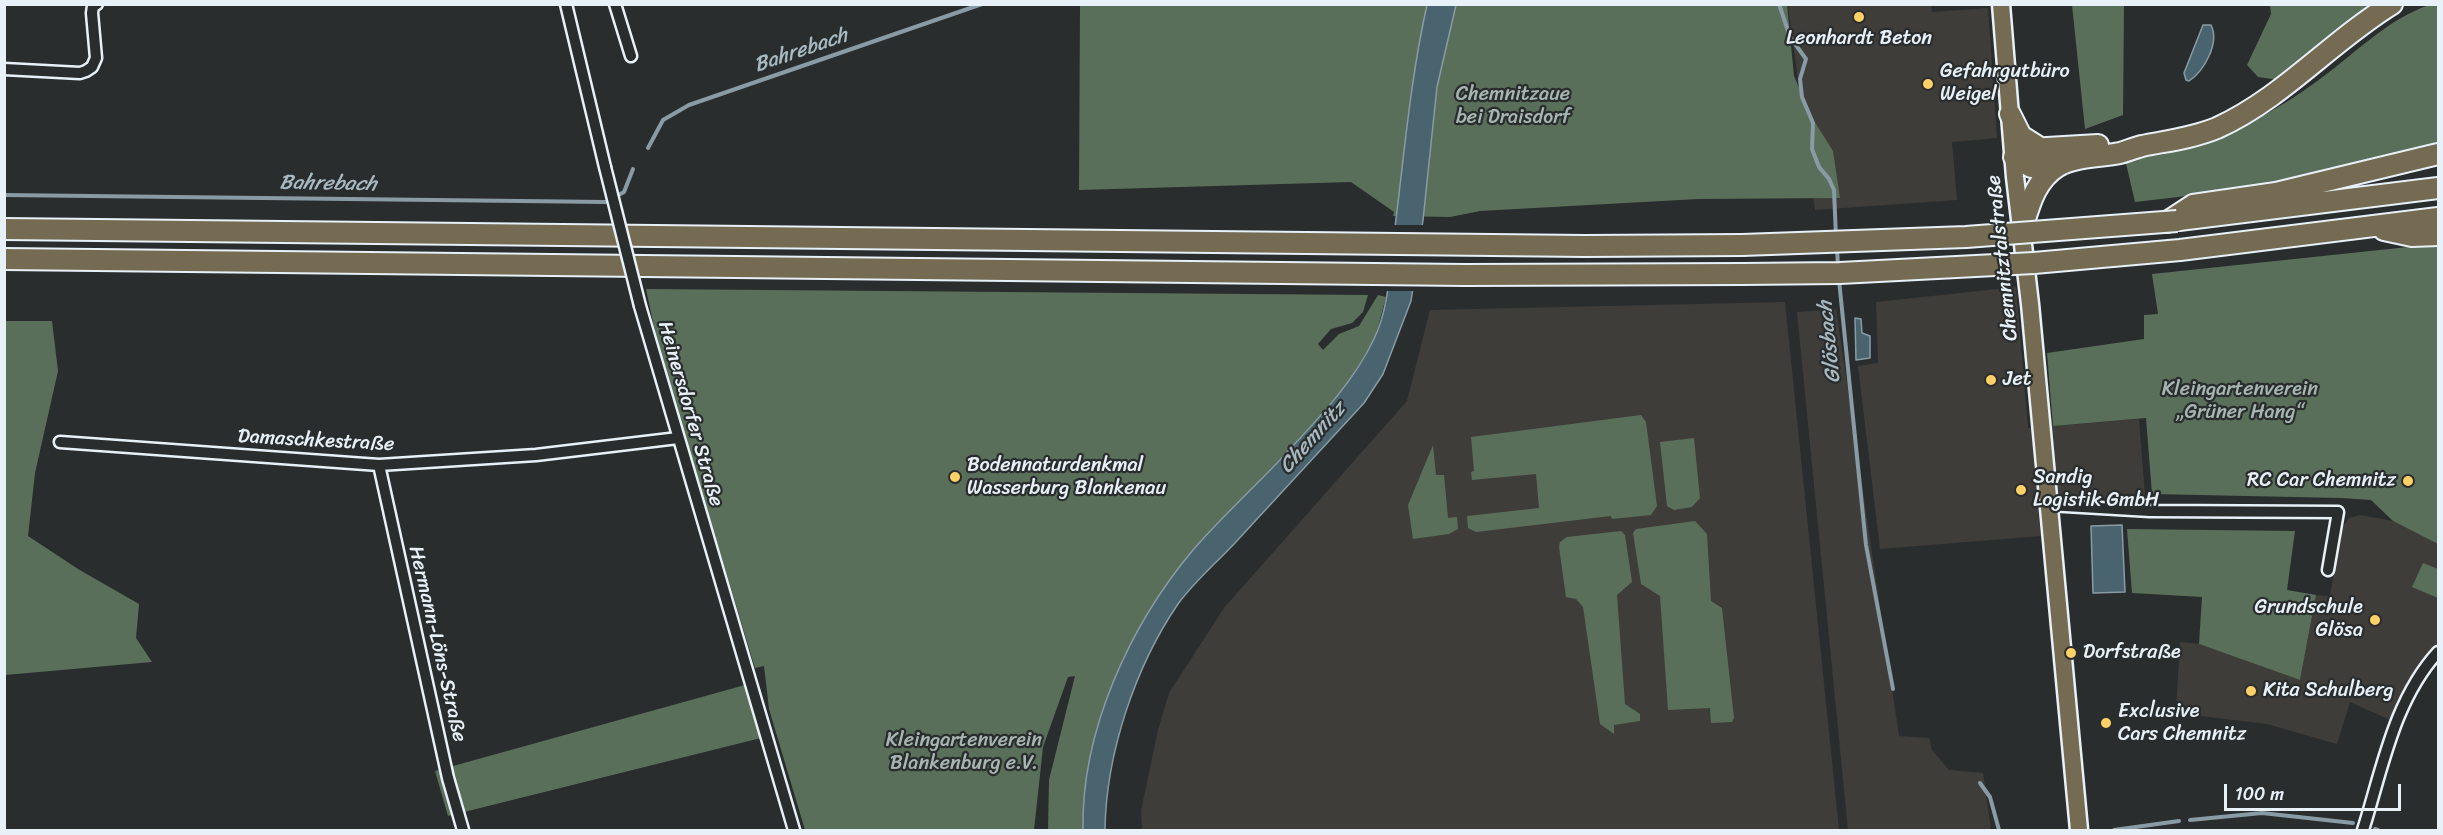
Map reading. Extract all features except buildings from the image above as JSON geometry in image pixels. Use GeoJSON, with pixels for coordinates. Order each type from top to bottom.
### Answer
{"type":"FeatureCollection","features":[{"type":"Feature","properties":{"kind":"highway"},"geometry":{"type":"LineString","coordinates":[[2014,157],[2031,167],[2060,165],[2078,159],[2190,137],[2222,125],[2280,90],[2346,36],[2391,4]]}},
{"type":"Feature","properties":{"kind":"highway"},"geometry":{"type":"LineString","coordinates":[[2010,114],[2021,136],[2040,148]]}},
{"type":"Feature","properties":{"kind":"highway"},"geometry":{"type":"LineString","coordinates":[[2014,157],[2030,149],[2040,148],[2122,143],[2140,146]]}},
{"type":"Feature","properties":{"kind":"highway"},"geometry":{"type":"LineString","coordinates":[[2173,219],[2193,205],[2276,193],[2439,154]]}},
{"type":"Feature","properties":{"kind":"highway"},"geometry":{"type":"LineString","coordinates":[[2021,232],[2038,186],[2060,165]]}},
{"type":"Feature","properties":{"kind":"highway"},"geometry":{"type":"LineString","coordinates":[[4,229],[1742,245],[1966,237],[2173,219],[2439,188]]}},
{"type":"Feature","properties":{"kind":"highway"},"geometry":{"type":"LineString","coordinates":[[4,259],[1466,275],[1743,274],[1968,267],[2180,250],[2439,218]]}},
{"type":"Feature","properties":{"kind":"highway"},"geometry":{"type":"LineString","coordinates":[[2372,228],[2412,236],[2439,235]]}},
{"type":"Feature","properties":{"kind":"main road","name":"Chemnitztalstraße"},"geometry":{"type":"LineString","coordinates":[[2001,4],[2079,831]]}},
{"type":"Feature","properties":{"kind":"street"},"geometry":{"type":"LineString","coordinates":[[4,69],[80,73],[92,67],[96,58],[92,13],[93,6],[97,4]]}},
{"type":"Feature","properties":{"kind":"street","name":"Heinersdorfer Straße"},"geometry":{"type":"LineString","coordinates":[[566,4],[640,306],[794,831]]}},
{"type":"Feature","properties":{"kind":"street"},"geometry":{"type":"LineString","coordinates":[[615,4],[631,56]]}},
{"type":"Feature","properties":{"kind":"street","name":"Damaschkestraße"},"geometry":{"type":"LineString","coordinates":[[60,442],[379,465],[536,454],[678,438]]}},
{"type":"Feature","properties":{"kind":"street","name":"Hermann-Löns-Straße"},"geometry":{"type":"LineString","coordinates":[[379,465],[448,778],[463,831]]}},
{"type":"Feature","properties":{"kind":"street"},"geometry":{"type":"LineString","coordinates":[[2048,505],[2150,511],[2338,512],[2328,570]]}},
{"type":"Feature","properties":{"kind":"street"},"geometry":{"type":"LineString","coordinates":[[2363,831],[2406,698],[2422,670],[2439,652]]}},
{"type":"Feature","properties":{"kind":"shaded area"},"geometry":{"type":"Polygon","coordinates":[[[1788,5],[1931,5],[1932,12],[1988,8],[1997,138],[1952,142],[1957,200],[1815,210],[1788,5]]]}},
{"type":"Feature","properties":{"kind":"shaded area"},"geometry":{"type":"Polygon","coordinates":[[[2016,287],[2028,428],[2139,419],[2145,496],[2037,501],[2041,536],[1880,549],[1858,366],[1878,363],[1876,302],[2016,287]]]}},
{"type":"Feature","properties":{"kind":"shaded area"},"geometry":{"type":"Polygon","coordinates":[[[1785,302],[1839,830],[1142,830],[1141,811],[1158,730],[1169,693],[1224,608],[1407,401],[1430,310],[1785,302]]]}},
{"type":"Feature","properties":{"kind":"shaded area"},"geometry":{"type":"Polygon","coordinates":[[[1836,309],[1899,736],[1929,738],[1932,750],[1949,770],[1983,773],[1991,830],[1848,830],[1797,312],[1836,309]]]}},
{"type":"Feature","properties":{"kind":"shaded area","name":"Grundschule Glösa"},"geometry":{"type":"Polygon","coordinates":[[[2360,515],[2393,521],[2438,544],[2438,644],[2428,656],[2397,723],[2350,702],[2337,744],[2267,724],[2176,713],[2180,642],[2199,644],[2300,680],[2316,595],[2330,596],[2341,529],[2349,518],[2360,515]]]}},
{"type":"Feature","properties":{"kind":"green space","name":"Chemnitzaue bei Draisdorf"},"geometry":{"type":"Polygon","coordinates":[[[1787,4],[1794,76],[1811,116],[1833,151],[1840,198],[1698,199],[1480,211],[1450,217],[1393,216],[1394,212],[1351,182],[1079,190],[1080,5],[1787,4]]]}},
{"type":"Feature","properties":{"kind":"green space"},"geometry":{"type":"Polygon","coordinates":[[[2072,5],[2124,5],[2123,115],[2085,129],[2072,5]]]}},
{"type":"Feature","properties":{"kind":"green space"},"geometry":{"type":"Polygon","coordinates":[[[2270,5],[2374,5],[2354,17],[2279,80],[2258,77],[2247,65],[2271,14],[2270,5]]]}},
{"type":"Feature","properties":{"kind":"green space"},"geometry":{"type":"Polygon","coordinates":[[[2429,5],[2438,5],[2438,147],[2273,186],[2135,202],[2125,159],[2160,155],[2207,142],[2247,124],[2302,91],[2385,28],[2413,11],[2429,5]]]}},
{"type":"Feature","properties":{"kind":"green space","name":"Kleingartenverein „Grüner Hang“"},"geometry":{"type":"Polygon","coordinates":[[[2427,245],[2438,246],[2438,544],[2393,521],[2371,500],[2152,494],[2146,418],[2053,426],[2047,353],[2144,339],[2144,315],[2158,314],[2152,274],[2427,245]]]}},
{"type":"Feature","properties":{"kind":"green space","name":"Kleingartenverein Blankenburg e.V."},"geometry":{"type":"Polygon","coordinates":[[[646,289],[1368,295],[1363,312],[1352,323],[1331,329],[1318,344],[1323,350],[1339,334],[1359,326],[1378,295],[1386,297],[1375,338],[1351,378],[1323,414],[1193,550],[1162,592],[1122,660],[1083,809],[1083,830],[1048,830],[1049,780],[1075,676],[1068,677],[1043,747],[1034,830],[805,830],[769,709],[764,666],[755,668],[659,350],[646,289]]]}},
{"type":"Feature","properties":{"kind":"green space"},"geometry":{"type":"Polygon","coordinates":[[[5,321],[52,321],[58,371],[35,473],[28,536],[78,569],[139,604],[136,638],[152,662],[5,675],[5,321]]]}},
{"type":"Feature","properties":{"kind":"green space"},"geometry":{"type":"Polygon","coordinates":[[[1641,415],[1646,422],[1657,506],[1651,515],[1612,519],[1611,516],[1476,532],[1468,528],[1467,516],[1539,508],[1536,474],[1472,480],[1471,472],[1474,471],[1471,437],[1641,415]]]}},
{"type":"Feature","properties":{"kind":"green space"},"geometry":{"type":"Polygon","coordinates":[[[1694,438],[1700,498],[1692,507],[1674,510],[1667,506],[1660,442],[1694,438]]]}},
{"type":"Feature","properties":{"kind":"green space"},"geometry":{"type":"Polygon","coordinates":[[[1433,445],[1436,475],[1444,475],[1448,518],[1457,517],[1458,529],[1449,534],[1413,539],[1408,505],[1433,445]]]}},
{"type":"Feature","properties":{"kind":"green space"},"geometry":{"type":"Polygon","coordinates":[[[1695,521],[1707,534],[1711,601],[1722,608],[1734,718],[1732,722],[1711,723],[1710,708],[1668,710],[1660,596],[1641,584],[1633,533],[1636,529],[1695,521]]]}},
{"type":"Feature","properties":{"kind":"green space"},"geometry":{"type":"Polygon","coordinates":[[[2127,529],[2295,531],[2287,590],[2316,595],[2300,680],[2199,644],[2202,597],[2132,593],[2127,529]]]}},
{"type":"Feature","properties":{"kind":"green space"},"geometry":{"type":"Polygon","coordinates":[[[1621,531],[1625,535],[1632,582],[1617,595],[1625,704],[1640,714],[1640,721],[1614,725],[1614,734],[1600,724],[1583,607],[1576,599],[1566,597],[1559,547],[1560,542],[1567,537],[1621,531]]]}},
{"type":"Feature","properties":{"kind":"green space"},"geometry":{"type":"Polygon","coordinates":[[[2423,563],[2438,569],[2438,598],[2412,587],[2423,563]]]}},
{"type":"Feature","properties":{"kind":"green space"},"geometry":{"type":"Polygon","coordinates":[[[745,685],[761,738],[448,816],[435,771],[745,685]]]}},
{"type":"Feature","properties":{"kind":"water","name":"Chemnitz"},"geometry":{"type":"Polygon","coordinates":[[[1427,5],[1456,5],[1437,87],[1423,220],[1411,301],[1383,374],[1364,403],[1178,604],[1149,655],[1126,712],[1111,771],[1105,830],[1083,830],[1090,755],[1100,718],[1130,645],[1149,611],[1193,550],[1330,405],[1365,357],[1374,339],[1383,314],[1388,288],[1404,148],[1427,5]]]}},
{"type":"Feature","properties":{"kind":"water"},"geometry":{"type":"Polygon","coordinates":[[[2203,25],[2211,25],[2212,48],[2205,64],[2189,81],[2186,80],[2184,73],[2203,25]]]}},
{"type":"Feature","properties":{"kind":"water"},"geometry":{"type":"Polygon","coordinates":[[[1855,318],[1861,319],[1862,333],[1870,336],[1870,358],[1856,360],[1855,318]]]}},
{"type":"Feature","properties":{"kind":"water"},"geometry":{"type":"Polygon","coordinates":[[[2122,525],[2125,592],[2093,593],[2091,526],[2122,525]]]}},
{"type":"Feature","properties":{"kind":"pier"},"geometry":{"type":"Polygon","coordinates":[[[1392,225],[1425,225],[1416,291],[1384,291],[1392,225]]]}},
{"type":"Feature","properties":{"kind":"waterway","name":"Bahrebach"},"geometry":{"type":"LineString","coordinates":[[648,148],[663,120],[689,105],[982,4]]}},
{"type":"Feature","properties":{"kind":"waterway","name":"Glösbach"},"geometry":{"type":"LineString","coordinates":[[1779,4],[1790,37],[1806,59],[1800,79],[1802,97],[1813,123],[1812,149],[1819,167],[1829,179],[1834,190],[1836,237]]}},
{"type":"Feature","properties":{"kind":"waterway","name":"Bahrebach"},"geometry":{"type":"LineString","coordinates":[[4,195],[606,202],[624,192],[633,169]]}},
{"type":"Feature","properties":{"kind":"waterway","name":"Glösbach"},"geometry":{"type":"LineString","coordinates":[[1837,247],[1838,267]]}},
{"type":"Feature","properties":{"kind":"waterway","name":"Glösbach"},"geometry":{"type":"LineString","coordinates":[[1839,280],[1866,545],[1893,689]]}},
{"type":"Feature","properties":{"kind":"waterway","name":"Glösbach"},"geometry":{"type":"LineString","coordinates":[[1980,783],[1990,797],[1999,830]]}},
{"type":"Feature","properties":{"kind":"waterway","name":"Glösbach"},"geometry":{"type":"LineString","coordinates":[[2190,820],[2262,813],[2353,823]]}},
{"type":"Feature","properties":{"kind":"waterway","name":"Glösbach"},"geometry":{"type":"LineString","coordinates":[[2114,830],[2179,821]]}},
{"type":"Feature","properties":{"kind":"place","name":"Leonhardt Beton"},"geometry":{"type":"Point","coordinates":[1859,17]}},
{"type":"Feature","properties":{"kind":"place","name":"Gefahrgutbüro Weigel"},"geometry":{"type":"Point","coordinates":[1928,84]}},
{"type":"Feature","properties":{"kind":"place","name":"Jet"},"geometry":{"type":"Point","coordinates":[1991,380]}},
{"type":"Feature","properties":{"kind":"place","name":"Bodennaturdenkmal Wasserburg Blankenau"},"geometry":{"type":"Point","coordinates":[955,477]}},
{"type":"Feature","properties":{"kind":"place","name":"RC Car Chemnitz"},"geometry":{"type":"Point","coordinates":[2408,481]}},
{"type":"Feature","properties":{"kind":"place","name":"Sandig Logistik GmbH"},"geometry":{"type":"Point","coordinates":[2021,490]}},
{"type":"Feature","properties":{"kind":"place","name":"Grundschule Glösa"},"geometry":{"type":"Point","coordinates":[2375,620]}},
{"type":"Feature","properties":{"kind":"place","name":"Dorfstraße"},"geometry":{"type":"Point","coordinates":[2071,653]}},
{"type":"Feature","properties":{"kind":"place","name":"Kita Schulberg"},"geometry":{"type":"Point","coordinates":[2251,691]}},
{"type":"Feature","properties":{"kind":"place","name":"Exclusive Cars Chemnitz"},"geometry":{"type":"Point","coordinates":[2106,723]}}]}
